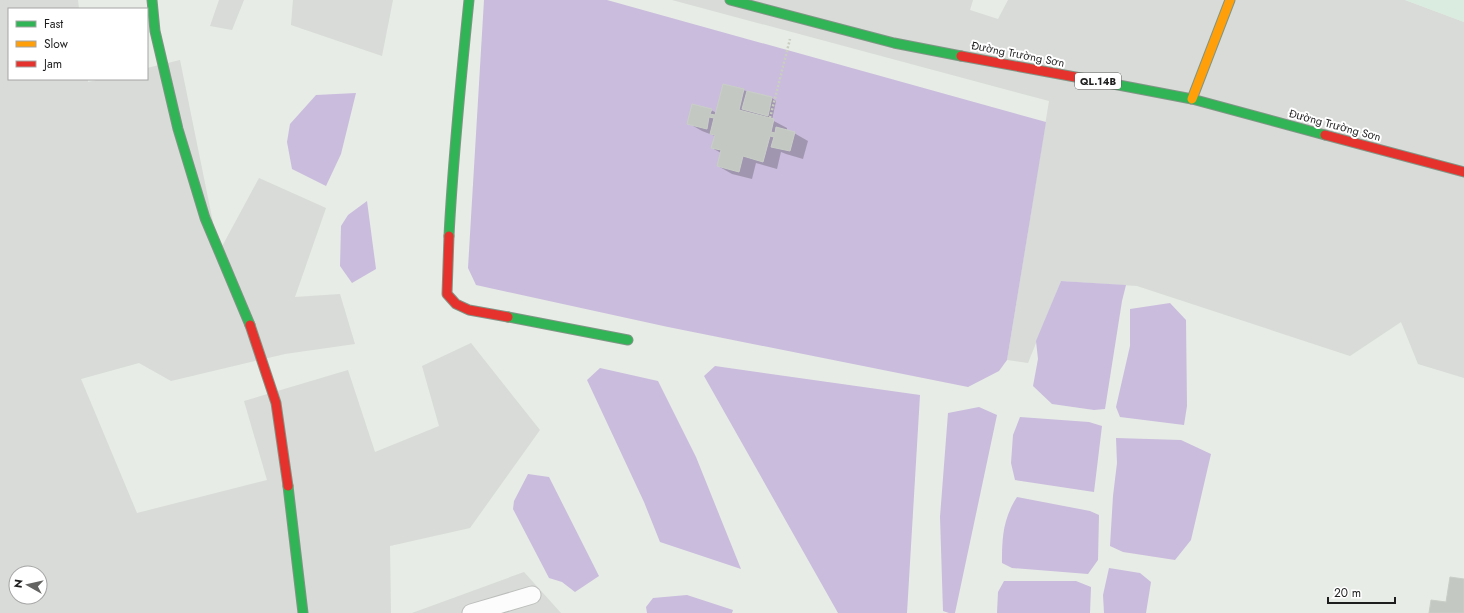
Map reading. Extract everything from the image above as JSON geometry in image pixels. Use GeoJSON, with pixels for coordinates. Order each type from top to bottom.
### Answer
{"type":"FeatureCollection","features":[{"type":"Feature","properties":{"kind":"main road"},"geometry":{"type":"LineString","coordinates":[[152,0],[155,31],[178,129],[205,218],[248,318],[276,402],[289,490],[303,613]]}},
{"type":"Feature","properties":{"kind":"main road"},"geometry":{"type":"LineString","coordinates":[[469,0],[455,152],[447,294],[456,304],[469,310],[628,340]]}},
{"type":"Feature","properties":{"kind":"main road","name":"Đường Trường Sơn"},"geometry":{"type":"LineString","coordinates":[[730,0],[894,43],[1192,99],[1464,172]]}},
{"type":"Feature","properties":{"kind":"main road"},"geometry":{"type":"LineString","coordinates":[[1192,99],[1230,0]]}},
{"type":"Feature","properties":{"kind":"street"},"geometry":{"type":"LineString","coordinates":[[471,613],[532,595]]}},
{"type":"Feature","properties":{"kind":"path"},"geometry":{"type":"LineString","coordinates":[[770,118],[796,18]]}},
{"type":"Feature","properties":{"kind":"shaded area"},"geometry":{"type":"Polygon","coordinates":[[[0,0],[78,0],[79,8],[8,8],[8,80],[88,80],[88,82],[97,80],[148,80],[148,68],[180,60],[219,252],[259,178],[326,208],[295,297],[340,294],[355,344],[285,354],[171,381],[139,363],[81,379],[137,513],[267,480],[244,401],[348,370],[375,452],[439,426],[422,366],[471,343],[540,430],[470,528],[390,546],[391,613],[0,613],[0,0]]]}},
{"type":"Feature","properties":{"kind":"shaded area"},"geometry":{"type":"Polygon","coordinates":[[[219,0],[244,0],[232,30],[210,26],[219,0]]]}},
{"type":"Feature","properties":{"kind":"shaded area"},"geometry":{"type":"Polygon","coordinates":[[[293,0],[393,0],[382,56],[291,25],[293,0]]]}},
{"type":"Feature","properties":{"kind":"shaded area"},"geometry":{"type":"Polygon","coordinates":[[[484,0],[607,0],[1046,122],[1007,360],[999,371],[968,387],[668,327],[476,285],[468,268],[484,0]]]}},
{"type":"Feature","properties":{"kind":"shaded area"},"geometry":{"type":"Polygon","coordinates":[[[672,0],[973,0],[970,10],[998,19],[1008,0],[1405,0],[1464,22],[1464,378],[1418,364],[1401,322],[1350,356],[1137,286],[1061,281],[1028,363],[1007,360],[1049,101],[672,0]]]}},
{"type":"Feature","properties":{"kind":"shaded area"},"geometry":{"type":"Polygon","coordinates":[[[356,93],[341,154],[326,186],[292,169],[287,142],[290,124],[316,95],[356,93]]]}},
{"type":"Feature","properties":{"kind":"shaded area"},"geometry":{"type":"Polygon","coordinates":[[[367,201],[376,269],[352,283],[340,266],[341,226],[348,215],[367,201]]]}},
{"type":"Feature","properties":{"kind":"shaded area"},"geometry":{"type":"Polygon","coordinates":[[[1061,281],[1126,285],[1122,301],[1105,409],[1094,410],[1052,404],[1033,386],[1038,359],[1036,341],[1061,281]]]}},
{"type":"Feature","properties":{"kind":"shaded area"},"geometry":{"type":"Polygon","coordinates":[[[1170,303],[1186,320],[1187,406],[1184,425],[1120,417],[1116,407],[1130,346],[1130,309],[1170,303]]]}},
{"type":"Feature","properties":{"kind":"shaded area"},"geometry":{"type":"Polygon","coordinates":[[[715,366],[920,395],[907,613],[838,613],[704,376],[715,366]]]}},
{"type":"Feature","properties":{"kind":"shaded area"},"geometry":{"type":"Polygon","coordinates":[[[600,368],[658,381],[696,457],[741,569],[660,542],[644,502],[587,380],[600,368]]]}},
{"type":"Feature","properties":{"kind":"shaded area"},"geometry":{"type":"Polygon","coordinates":[[[979,407],[997,415],[955,613],[949,613],[943,611],[940,517],[948,413],[979,407]]]}},
{"type":"Feature","properties":{"kind":"shaded area"},"geometry":{"type":"Polygon","coordinates":[[[1020,417],[1089,422],[1102,426],[1094,492],[1015,480],[1011,463],[1013,435],[1020,417]]]}},
{"type":"Feature","properties":{"kind":"shaded area"},"geometry":{"type":"Polygon","coordinates":[[[1116,438],[1181,440],[1211,454],[1191,540],[1175,560],[1123,552],[1110,546],[1113,496],[1117,463],[1116,438]]]}},
{"type":"Feature","properties":{"kind":"shaded area"},"geometry":{"type":"Polygon","coordinates":[[[528,474],[549,477],[599,576],[575,592],[562,582],[549,578],[513,509],[514,501],[528,474]]]}},
{"type":"Feature","properties":{"kind":"shaded area"},"geometry":{"type":"Polygon","coordinates":[[[1017,497],[1090,511],[1099,515],[1098,560],[1088,574],[1012,568],[1002,563],[1004,528],[1012,505],[1017,497]]]}},
{"type":"Feature","properties":{"kind":"shaded area"},"geometry":{"type":"Polygon","coordinates":[[[1109,568],[1140,573],[1151,582],[1146,613],[1104,613],[1103,595],[1109,568]]]}},
{"type":"Feature","properties":{"kind":"shaded area"},"geometry":{"type":"Polygon","coordinates":[[[524,572],[561,613],[412,613],[524,572]]]}},
{"type":"Feature","properties":{"kind":"shaded area"},"geometry":{"type":"Polygon","coordinates":[[[1004,581],[1076,581],[1091,587],[1090,613],[997,613],[998,592],[1004,581]]]}},
{"type":"Feature","properties":{"kind":"shaded area"},"geometry":{"type":"Polygon","coordinates":[[[687,595],[733,610],[732,613],[647,613],[646,607],[653,598],[687,595]]]}},
{"type":"Feature","properties":{"kind":"green space"},"geometry":{"type":"Polygon","coordinates":[[[1405,0],[1464,0],[1464,22],[1405,0]]]}},
{"type":"Feature","properties":{"kind":"building"},"geometry":{"type":"Polygon","coordinates":[[[723,84],[744,89],[739,110],[774,119],[771,132],[775,133],[776,127],[795,132],[790,151],[771,147],[774,137],[770,136],[763,162],[743,156],[739,172],[717,166],[721,150],[711,148],[715,135],[710,134],[714,118],[709,117],[707,129],[687,124],[692,104],[712,109],[710,114],[715,115],[723,84]]]}},
{"type":"Feature","properties":{"kind":"building"},"geometry":{"type":"Polygon","coordinates":[[[747,91],[772,97],[768,116],[742,109],[747,91]]]}},
{"type":"Feature","properties":{"kind":"building"},"geometry":{"type":"Polygon","coordinates":[[[1450,577],[1464,579],[1464,613],[1429,613],[1431,600],[1446,602],[1450,577]]]}},
{"type":"Feature","properties":{"kind":"traffic: fast"},"geometry":{"type":"LineString","coordinates":[[152,0],[155,31],[178,129],[205,218],[250,325]]}},
{"type":"Feature","properties":{"kind":"traffic: fast"},"geometry":{"type":"LineString","coordinates":[[449,236],[455,147],[469,0]]}},
{"type":"Feature","properties":{"kind":"traffic: fast"},"geometry":{"type":"LineString","coordinates":[[730,0],[894,43],[961,56]]}},
{"type":"Feature","properties":{"kind":"traffic: fast"},"geometry":{"type":"LineString","coordinates":[[1108,83],[1192,99],[1325,135]]}},
{"type":"Feature","properties":{"kind":"traffic: fast"},"geometry":{"type":"LineString","coordinates":[[508,317],[628,340]]}},
{"type":"Feature","properties":{"kind":"traffic: fast"},"geometry":{"type":"LineString","coordinates":[[288,486],[303,613]]}},
{"type":"Feature","properties":{"kind":"traffic: slow"},"geometry":{"type":"LineString","coordinates":[[1192,99],[1230,0]]}},
{"type":"Feature","properties":{"kind":"traffic: jam"},"geometry":{"type":"LineString","coordinates":[[961,56],[1108,83]]}},
{"type":"Feature","properties":{"kind":"traffic: jam"},"geometry":{"type":"LineString","coordinates":[[1325,135],[1464,172]]}},
{"type":"Feature","properties":{"kind":"traffic: jam"},"geometry":{"type":"LineString","coordinates":[[449,236],[447,294],[456,304],[469,310],[508,317]]}},
{"type":"Feature","properties":{"kind":"traffic: jam"},"geometry":{"type":"LineString","coordinates":[[250,325],[276,403],[288,486]]}}]}
